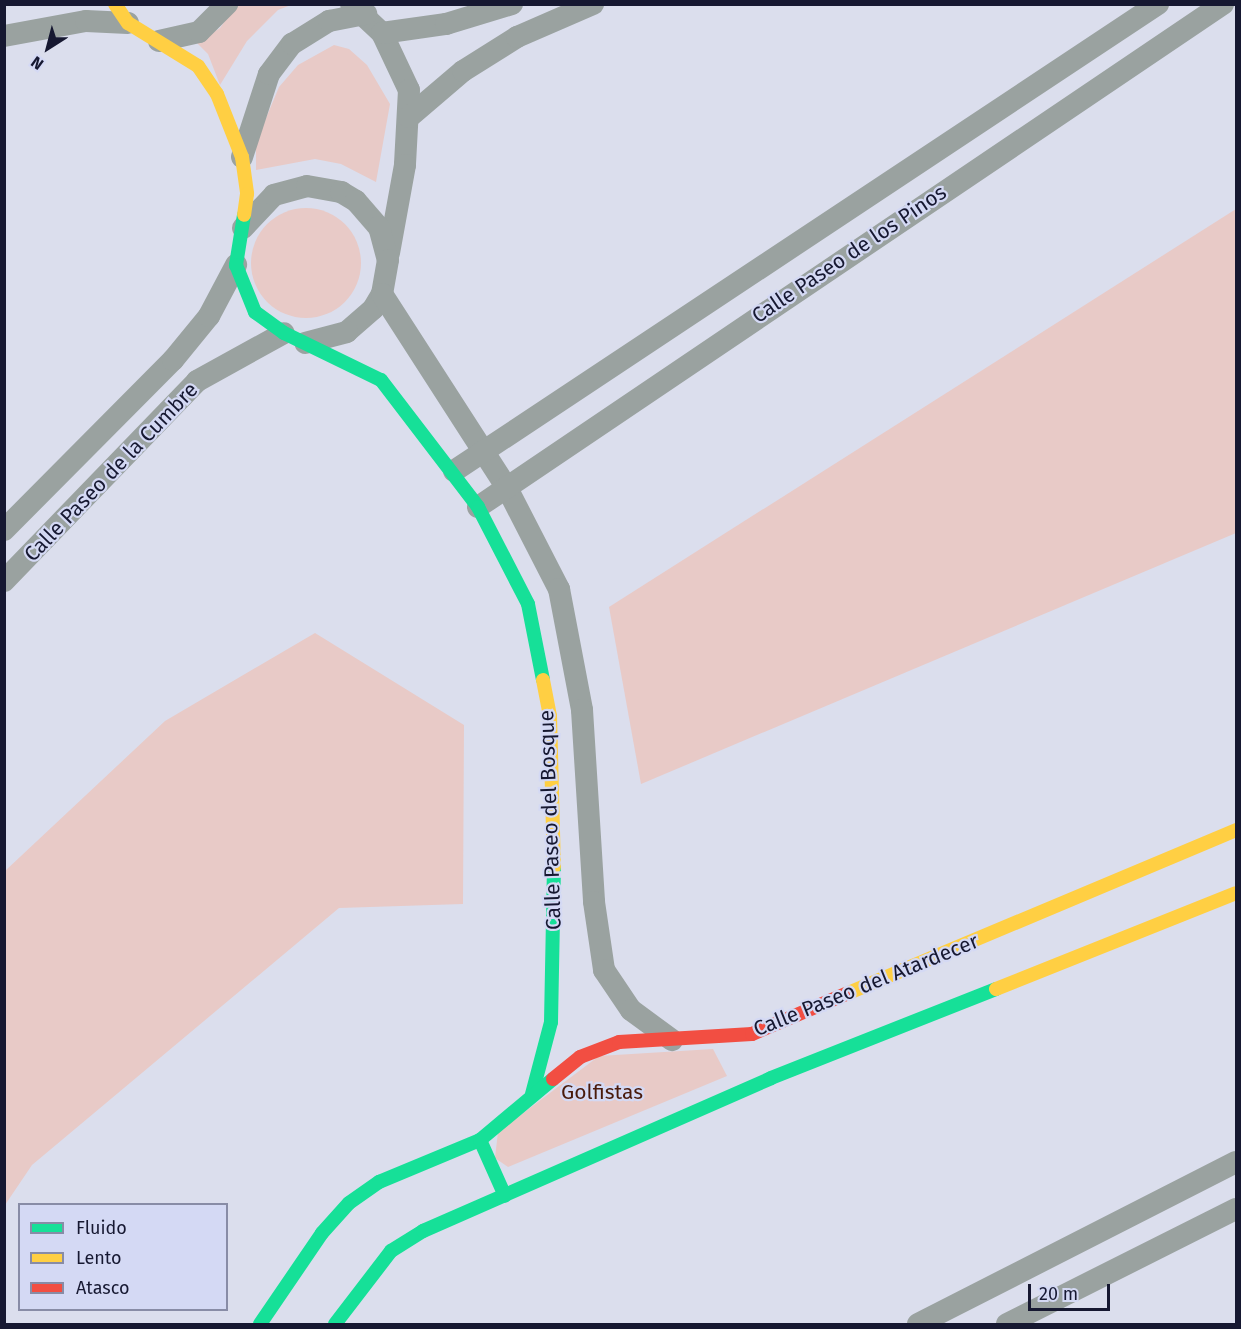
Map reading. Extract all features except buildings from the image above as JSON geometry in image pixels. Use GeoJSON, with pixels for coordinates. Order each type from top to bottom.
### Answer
{"type":"FeatureCollection","features":[{"type":"Feature","properties":{"kind":"street"},"geometry":{"type":"LineString","coordinates":[[159,41],[199,32],[227,4]]}},
{"type":"Feature","properties":{"kind":"street"},"geometry":{"type":"LineString","coordinates":[[382,33],[447,24],[512,4]]}},
{"type":"Feature","properties":{"kind":"street"},"geometry":{"type":"LineString","coordinates":[[409,117],[463,71],[517,37],[593,4]]}},
{"type":"Feature","properties":{"kind":"street","name":"Calle Paseo de los Pinos"},"geometry":{"type":"LineString","coordinates":[[454,471],[1158,4]]}},
{"type":"Feature","properties":{"kind":"street","name":"Calle Paseo de los Pinos"},"geometry":{"type":"LineString","coordinates":[[478,507],[1223,4]]}},
{"type":"Feature","properties":{"kind":"street"},"geometry":{"type":"LineString","coordinates":[[242,157],[269,75],[292,44],[329,21],[358,9],[382,33],[409,90],[409,117],[388,260],[382,294],[373,309],[347,332],[305,343]]}},
{"type":"Feature","properties":{"kind":"street"},"geometry":{"type":"LineString","coordinates":[[4,36],[122,14]]}},
{"type":"Feature","properties":{"kind":"street","name":"Calle Paseo del Bosque"},"geometry":{"type":"LineString","coordinates":[[122,14],[198,66],[217,94],[242,157],[247,194],[237,265],[239,282],[255,312],[284,333],[381,380],[454,471],[478,507],[528,604],[550,716],[554,1002],[545,1054],[532,1094]]}},
{"type":"Feature","properties":{"kind":"street"},"geometry":{"type":"LineString","coordinates":[[1118,32],[1137,62]]}},
{"type":"Feature","properties":{"kind":"street"},"geometry":{"type":"LineString","coordinates":[[240,234],[248,218],[274,195],[307,186],[324,188],[348,197],[369,213],[379,227],[388,260]]}},
{"type":"Feature","properties":{"kind":"street","name":"Calle Paseo de la Cumbre"},"geometry":{"type":"LineString","coordinates":[[4,530],[173,360],[209,316],[237,265]]}},
{"type":"Feature","properties":{"kind":"street","name":"Calle Paseo del Bosque"},"geometry":{"type":"LineString","coordinates":[[382,294],[507,488],[559,589],[582,710],[594,902],[604,969],[614,991],[631,1010],[672,1040]]}},
{"type":"Feature","properties":{"kind":"street","name":"Calle Paseo de la Cumbre"},"geometry":{"type":"LineString","coordinates":[[4,581],[197,381],[284,333]]}},
{"type":"Feature","properties":{"kind":"street","name":"Calle Paseo del Atardecer"},"geometry":{"type":"LineString","coordinates":[[260,1324],[322,1233],[349,1203],[379,1182],[480,1140],[532,1094],[580,1057],[619,1042],[752,1034],[1236,830]]}},
{"type":"Feature","properties":{"kind":"street"},"geometry":{"type":"LineString","coordinates":[[335,1324],[391,1251],[423,1231],[771,1078],[1236,893]]}},
{"type":"Feature","properties":{"kind":"street"},"geometry":{"type":"LineString","coordinates":[[752,1034],[771,1078]]}},
{"type":"Feature","properties":{"kind":"street"},"geometry":{"type":"LineString","coordinates":[[480,1140],[505,1196]]}},
{"type":"Feature","properties":{"kind":"street"},"geometry":{"type":"LineString","coordinates":[[918,1324],[1236,1162]]}},
{"type":"Feature","properties":{"kind":"street"},"geometry":{"type":"LineString","coordinates":[[1006,1324],[1234,1216]]}},
{"type":"Feature","properties":{"kind":"green space"},"geometry":{"type":"Polygon","coordinates":[[[236,5],[291,5],[278,10],[247,41],[220,85],[208,54],[197,43],[220,28],[236,5]]]}},
{"type":"Feature","properties":{"kind":"green space"},"geometry":{"type":"Polygon","coordinates":[[[334,45],[349,49],[367,65],[390,104],[376,182],[341,164],[315,159],[256,170],[256,142],[279,87],[298,65],[334,45]]]}},
{"type":"Feature","properties":{"kind":"green space"},"geometry":{"type":"Polygon","coordinates":[[[306,208],[327,212],[345,224],[357,242],[361,263],[357,284],[345,302],[327,314],[306,318],[285,314],[267,302],[255,284],[251,263],[255,242],[267,224],[285,212],[306,208]]]}},
{"type":"Feature","properties":{"kind":"green space"},"geometry":{"type":"Polygon","coordinates":[[[1236,209],[1236,533],[641,784],[609,607],[1236,209]]]}},
{"type":"Feature","properties":{"kind":"green space"},"geometry":{"type":"Polygon","coordinates":[[[315,633],[464,725],[463,904],[339,908],[32,1165],[5,1205],[5,871],[165,721],[315,633]]]}},
{"type":"Feature","properties":{"kind":"green space","name":"Golfistas"},"geometry":{"type":"Polygon","coordinates":[[[713,1049],[727,1076],[508,1167],[495,1158],[498,1132],[599,1056],[713,1049]]]}},
{"type":"Feature","properties":{"kind":"traffic: fast"},"geometry":{"type":"LineString","coordinates":[[244,215],[236,265],[255,312],[284,333],[381,380],[478,507],[528,604],[543,680]]}},
{"type":"Feature","properties":{"kind":"traffic: fast"},"geometry":{"type":"LineString","coordinates":[[532,1094],[551,1022],[554,867]]}},
{"type":"Feature","properties":{"kind":"traffic: fast"},"geometry":{"type":"LineString","coordinates":[[335,1324],[391,1251],[423,1231],[771,1078],[996,989]]}},
{"type":"Feature","properties":{"kind":"traffic: fast"},"geometry":{"type":"LineString","coordinates":[[260,1324],[322,1233],[349,1203],[379,1182],[480,1140],[553,1079]]}},
{"type":"Feature","properties":{"kind":"traffic: fast"},"geometry":{"type":"LineString","coordinates":[[480,1140],[505,1196]]}},
{"type":"Feature","properties":{"kind":"traffic: slow"},"geometry":{"type":"LineString","coordinates":[[115,4],[128,23],[198,66],[217,94],[242,157],[247,194],[244,215]]}},
{"type":"Feature","properties":{"kind":"traffic: slow"},"geometry":{"type":"LineString","coordinates":[[543,680],[550,716],[554,867]]}},
{"type":"Feature","properties":{"kind":"traffic: slow"},"geometry":{"type":"LineString","coordinates":[[846,994],[1236,830]]}},
{"type":"Feature","properties":{"kind":"traffic: slow"},"geometry":{"type":"LineString","coordinates":[[996,989],[1236,893]]}},
{"type":"Feature","properties":{"kind":"traffic: jam"},"geometry":{"type":"LineString","coordinates":[[553,1079],[580,1057],[619,1042],[752,1034],[846,994]]}}]}
